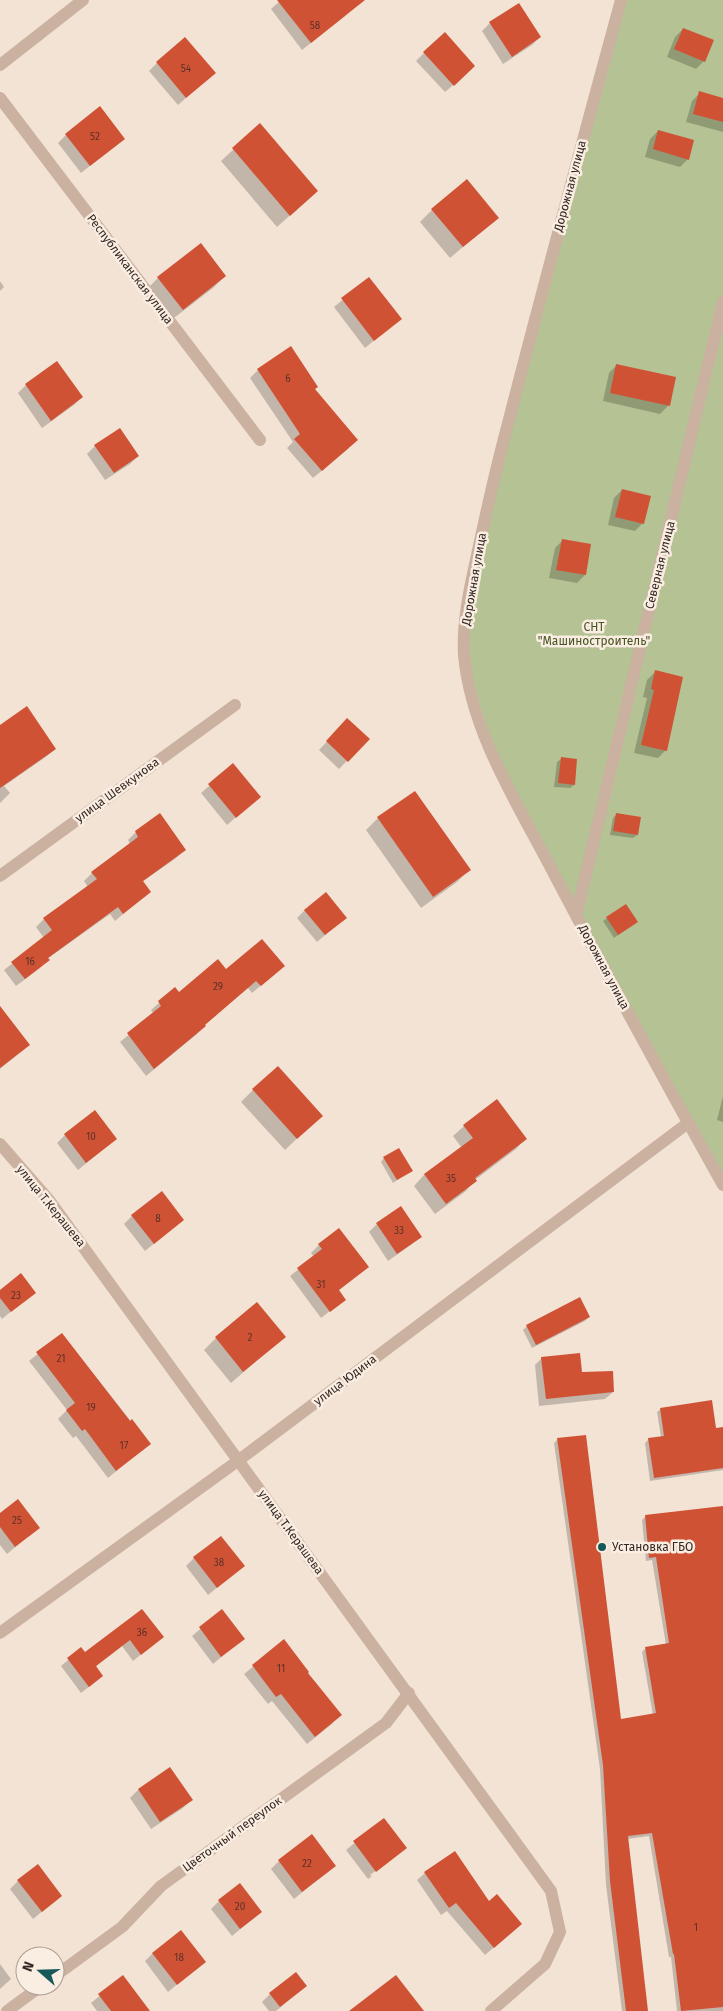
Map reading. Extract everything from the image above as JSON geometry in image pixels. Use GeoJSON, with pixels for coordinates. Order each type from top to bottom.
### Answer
{"type":"FeatureCollection","features":[{"type":"Feature","properties":{"kind":"street"},"geometry":{"type":"LineString","coordinates":[[0,65],[83,0]]}},
{"type":"Feature","properties":{"kind":"street","name":"Дорожная улица"},"geometry":{"type":"LineString","coordinates":[[621,0],[534,321],[492,486],[472,580],[464,632],[464,655],[469,683],[480,723],[500,769],[688,1123],[723,1185]]}},
{"type":"Feature","properties":{"kind":"street","name":"Республиканская улица"},"geometry":{"type":"LineString","coordinates":[[0,98],[260,440]]}},
{"type":"Feature","properties":{"kind":"street","name":"Северная улица"},"geometry":{"type":"LineString","coordinates":[[576,914],[723,302]]}},
{"type":"Feature","properties":{"kind":"street","name":"улица Шевкунова"},"geometry":{"type":"LineString","coordinates":[[0,876],[235,705]]}},
{"type":"Feature","properties":{"kind":"street","name":"улица Юдина"},"geometry":{"type":"LineString","coordinates":[[0,1633],[239,1460],[688,1123]]}},
{"type":"Feature","properties":{"kind":"street","name":"улица Т.Керашева"},"geometry":{"type":"LineString","coordinates":[[0,1144],[49,1200],[551,1891],[560,1932],[545,1964],[491,2011]]}},
{"type":"Feature","properties":{"kind":"street","name":"Цветочный переулок"},"geometry":{"type":"LineString","coordinates":[[65,1969],[122,1927],[160,1886],[386,1723],[409,1693]]}},
{"type":"Feature","properties":{"kind":"street"},"geometry":{"type":"LineString","coordinates":[[7,2011],[27,1996]]}},
{"type":"Feature","properties":{"kind":"green space","name":"СНТ \"Машиностроитель\""},"geometry":{"type":"Polygon","coordinates":[[[621,0],[723,0],[723,1185],[500,769],[464,655],[472,579],[621,0]]]}},
{"type":"Feature","properties":{"kind":"building"},"geometry":{"type":"Polygon","coordinates":[[[277,0],[365,0],[311,43],[277,0]]]}},
{"type":"Feature","properties":{"kind":"building"},"geometry":{"type":"Polygon","coordinates":[[[519,3],[541,37],[512,57],[489,22],[519,3]]]}},
{"type":"Feature","properties":{"kind":"building"},"geometry":{"type":"Polygon","coordinates":[[[683,28],[714,40],[705,62],[674,49],[683,28]]]}},
{"type":"Feature","properties":{"kind":"building"},"geometry":{"type":"Polygon","coordinates":[[[445,32],[475,66],[454,86],[423,52],[445,32]]]}},
{"type":"Feature","properties":{"kind":"building"},"geometry":{"type":"Polygon","coordinates":[[[185,37],[216,73],[186,98],[156,62],[185,37]]]}},
{"type":"Feature","properties":{"kind":"building"},"geometry":{"type":"Polygon","coordinates":[[[699,91],[723,98],[723,122],[693,114],[699,91]]]}},
{"type":"Feature","properties":{"kind":"building"},"geometry":{"type":"Polygon","coordinates":[[[100,106],[125,139],[90,166],[65,134],[100,106]]]}},
{"type":"Feature","properties":{"kind":"building"},"geometry":{"type":"Polygon","coordinates":[[[260,123],[318,191],[290,216],[232,148],[260,123]]]}},
{"type":"Feature","properties":{"kind":"building"},"geometry":{"type":"Polygon","coordinates":[[[658,130],[694,140],[689,160],[653,149],[658,130]]]}},
{"type":"Feature","properties":{"kind":"building"},"geometry":{"type":"Polygon","coordinates":[[[467,179],[499,218],[463,247],[431,209],[467,179]]]}},
{"type":"Feature","properties":{"kind":"building"},"geometry":{"type":"Polygon","coordinates":[[[201,243],[226,276],[183,310],[157,277],[201,243]]]}},
{"type":"Feature","properties":{"kind":"building"},"geometry":{"type":"Polygon","coordinates":[[[369,277],[402,319],[374,341],[341,298],[369,277]]]}},
{"type":"Feature","properties":{"kind":"building"},"geometry":{"type":"Polygon","coordinates":[[[291,346],[318,387],[315,389],[358,440],[322,471],[294,439],[300,434],[257,369],[291,346]]]}},
{"type":"Feature","properties":{"kind":"building"},"geometry":{"type":"Polygon","coordinates":[[[57,361],[83,397],[51,421],[25,384],[57,361]]]}},
{"type":"Feature","properties":{"kind":"building"},"geometry":{"type":"Polygon","coordinates":[[[616,364],[676,377],[670,406],[610,393],[616,364]]]}},
{"type":"Feature","properties":{"kind":"building"},"geometry":{"type":"Polygon","coordinates":[[[120,428],[139,456],[114,473],[94,445],[120,428]]]}},
{"type":"Feature","properties":{"kind":"building"},"geometry":{"type":"Polygon","coordinates":[[[622,489],[651,496],[644,524],[615,517],[622,489]]]}},
{"type":"Feature","properties":{"kind":"building"},"geometry":{"type":"Polygon","coordinates":[[[562,539],[591,544],[586,575],[556,570],[562,539]]]}},
{"type":"Feature","properties":{"kind":"building"},"geometry":{"type":"Polygon","coordinates":[[[655,670],[683,677],[667,751],[641,745],[654,690],[651,689],[655,670]]]}},
{"type":"Feature","properties":{"kind":"building"},"geometry":{"type":"Polygon","coordinates":[[[27,706],[56,749],[0,788],[0,725],[27,706]]]}},
{"type":"Feature","properties":{"kind":"building"},"geometry":{"type":"Polygon","coordinates":[[[347,718],[370,739],[348,762],[326,741],[347,718]]]}},
{"type":"Feature","properties":{"kind":"building"},"geometry":{"type":"Polygon","coordinates":[[[561,757],[577,759],[575,785],[558,783],[561,757]]]}},
{"type":"Feature","properties":{"kind":"building"},"geometry":{"type":"Polygon","coordinates":[[[233,763],[261,797],[236,818],[208,784],[233,763]]]}},
{"type":"Feature","properties":{"kind":"building"},"geometry":{"type":"Polygon","coordinates":[[[415,791],[471,870],[433,897],[377,817],[415,791]]]}},
{"type":"Feature","properties":{"kind":"building"},"geometry":{"type":"Polygon","coordinates":[[[160,813],[186,850],[143,881],[151,892],[123,914],[118,907],[48,958],[50,960],[25,979],[11,962],[52,930],[43,918],[97,879],[91,872],[138,837],[135,831],[160,813]]]}},
{"type":"Feature","properties":{"kind":"building"},"geometry":{"type":"Polygon","coordinates":[[[616,813],[641,817],[638,835],[613,831],[616,813]]]}},
{"type":"Feature","properties":{"kind":"building"},"geometry":{"type":"Polygon","coordinates":[[[326,892],[347,918],[325,935],[304,910],[326,892]]]}},
{"type":"Feature","properties":{"kind":"building"},"geometry":{"type":"Polygon","coordinates":[[[626,904],[638,922],[618,935],[606,917],[626,904]]]}},
{"type":"Feature","properties":{"kind":"building"},"geometry":{"type":"Polygon","coordinates":[[[262,939],[285,966],[261,986],[256,981],[154,1069],[127,1033],[161,1006],[158,1001],[175,987],[179,992],[218,959],[226,969],[262,939]]]}},
{"type":"Feature","properties":{"kind":"building"},"geometry":{"type":"Polygon","coordinates":[[[0,1006],[30,1045],[0,1068],[0,1006]]]}},
{"type":"Feature","properties":{"kind":"building"},"geometry":{"type":"Polygon","coordinates":[[[278,1066],[323,1116],[297,1139],[252,1089],[278,1066]]]}},
{"type":"Feature","properties":{"kind":"building"},"geometry":{"type":"Polygon","coordinates":[[[497,1099],[527,1139],[475,1178],[477,1181],[446,1204],[424,1174],[473,1138],[463,1125],[497,1099]]]}},
{"type":"Feature","properties":{"kind":"building"},"geometry":{"type":"Polygon","coordinates":[[[95,1110],[117,1139],[86,1163],[64,1134],[95,1110]]]}},
{"type":"Feature","properties":{"kind":"building"},"geometry":{"type":"Polygon","coordinates":[[[399,1148],[413,1171],[397,1180],[383,1157],[399,1148]]]}},
{"type":"Feature","properties":{"kind":"building"},"geometry":{"type":"Polygon","coordinates":[[[162,1191],[184,1220],[154,1244],[131,1215],[162,1191]]]}},
{"type":"Feature","properties":{"kind":"building"},"geometry":{"type":"Polygon","coordinates":[[[401,1206],[422,1237],[397,1254],[376,1223],[401,1206]]]}},
{"type":"Feature","properties":{"kind":"building"},"geometry":{"type":"Polygon","coordinates":[[[339,1228],[369,1267],[339,1290],[346,1300],[330,1312],[297,1268],[322,1249],[318,1244],[339,1228]]]}},
{"type":"Feature","properties":{"kind":"building"},"geometry":{"type":"Polygon","coordinates":[[[21,1273],[36,1293],[11,1312],[0,1298],[0,1290],[21,1273]]]}},
{"type":"Feature","properties":{"kind":"building"},"geometry":{"type":"Polygon","coordinates":[[[580,1297],[590,1317],[536,1345],[526,1325],[580,1297]]]}},
{"type":"Feature","properties":{"kind":"building"},"geometry":{"type":"Polygon","coordinates":[[[257,1302],[286,1337],[243,1372],[215,1337],[257,1302]]]}},
{"type":"Feature","properties":{"kind":"building"},"geometry":{"type":"Polygon","coordinates":[[[62,1333],[130,1421],[132,1419],[151,1444],[116,1471],[85,1429],[82,1431],[66,1410],[75,1403],[36,1352],[62,1333]]]}},
{"type":"Feature","properties":{"kind":"building"},"geometry":{"type":"Polygon","coordinates":[[[580,1353],[582,1372],[613,1371],[614,1392],[546,1399],[541,1357],[580,1353]]]}},
{"type":"Feature","properties":{"kind":"building"},"geometry":{"type":"Polygon","coordinates":[[[712,1400],[716,1428],[723,1427],[723,1468],[654,1478],[648,1438],[664,1436],[660,1408],[712,1400]]]}},
{"type":"Feature","properties":{"kind":"building"},"geometry":{"type":"Polygon","coordinates":[[[586,1435],[621,1719],[656,1713],[645,1647],[669,1643],[656,1557],[649,1558],[645,1515],[723,1506],[723,2007],[681,2011],[674,1954],[652,1833],[628,1836],[648,2011],[626,2011],[610,1881],[603,1765],[557,1438],[586,1435]]]}},
{"type":"Feature","properties":{"kind":"building"},"geometry":{"type":"Polygon","coordinates":[[[18,1499],[40,1528],[15,1547],[0,1527],[0,1513],[18,1499]]]}},
{"type":"Feature","properties":{"kind":"building"},"geometry":{"type":"Polygon","coordinates":[[[221,1536],[245,1566],[217,1588],[193,1557],[221,1536]]]}},
{"type":"Feature","properties":{"kind":"building"},"geometry":{"type":"Polygon","coordinates":[[[142,1609],[164,1637],[141,1655],[130,1640],[96,1666],[103,1676],[89,1687],[67,1658],[81,1647],[85,1652],[142,1609]]]}},
{"type":"Feature","properties":{"kind":"building"},"geometry":{"type":"Polygon","coordinates":[[[222,1609],[245,1639],[221,1657],[199,1627],[222,1609]]]}},
{"type":"Feature","properties":{"kind":"building"},"geometry":{"type":"Polygon","coordinates":[[[284,1639],[308,1673],[342,1715],[315,1737],[281,1694],[276,1697],[252,1665],[284,1639]]]}},
{"type":"Feature","properties":{"kind":"building"},"geometry":{"type":"Polygon","coordinates":[[[170,1767],[193,1800],[160,1822],[138,1789],[170,1767]]]}},
{"type":"Feature","properties":{"kind":"building"},"geometry":{"type":"Polygon","coordinates":[[[384,1818],[407,1848],[376,1872],[353,1841],[384,1818]]]}},
{"type":"Feature","properties":{"kind":"building"},"geometry":{"type":"Polygon","coordinates":[[[312,1834],[336,1866],[302,1892],[278,1860],[312,1834]]]}},
{"type":"Feature","properties":{"kind":"building"},"geometry":{"type":"Polygon","coordinates":[[[455,1851],[489,1901],[497,1894],[522,1924],[494,1948],[456,1903],[449,1908],[424,1872],[455,1851]]]}},
{"type":"Feature","properties":{"kind":"building"},"geometry":{"type":"Polygon","coordinates":[[[38,1864],[62,1896],[42,1912],[17,1880],[38,1864]]]}},
{"type":"Feature","properties":{"kind":"building"},"geometry":{"type":"Polygon","coordinates":[[[240,1883],[262,1912],[240,1929],[218,1900],[240,1883]]]}},
{"type":"Feature","properties":{"kind":"building"},"geometry":{"type":"Polygon","coordinates":[[[181,1930],[206,1962],[177,1985],[152,1953],[181,1930]]]}},
{"type":"Feature","properties":{"kind":"building"},"geometry":{"type":"Polygon","coordinates":[[[296,1972],[307,1986],[280,2007],[269,1993],[296,1972]]]}},
{"type":"Feature","properties":{"kind":"building"},"geometry":{"type":"Polygon","coordinates":[[[123,1975],[150,2011],[111,2011],[98,1994],[123,1975]]]}},
{"type":"Feature","properties":{"kind":"building"},"geometry":{"type":"Polygon","coordinates":[[[396,1975],[424,2011],[349,2011],[396,1975]]]}},
{"type":"Feature","properties":{"kind":"place","name":"Установка ГБО"},"geometry":{"type":"Point","coordinates":[602,1547]}}]}
